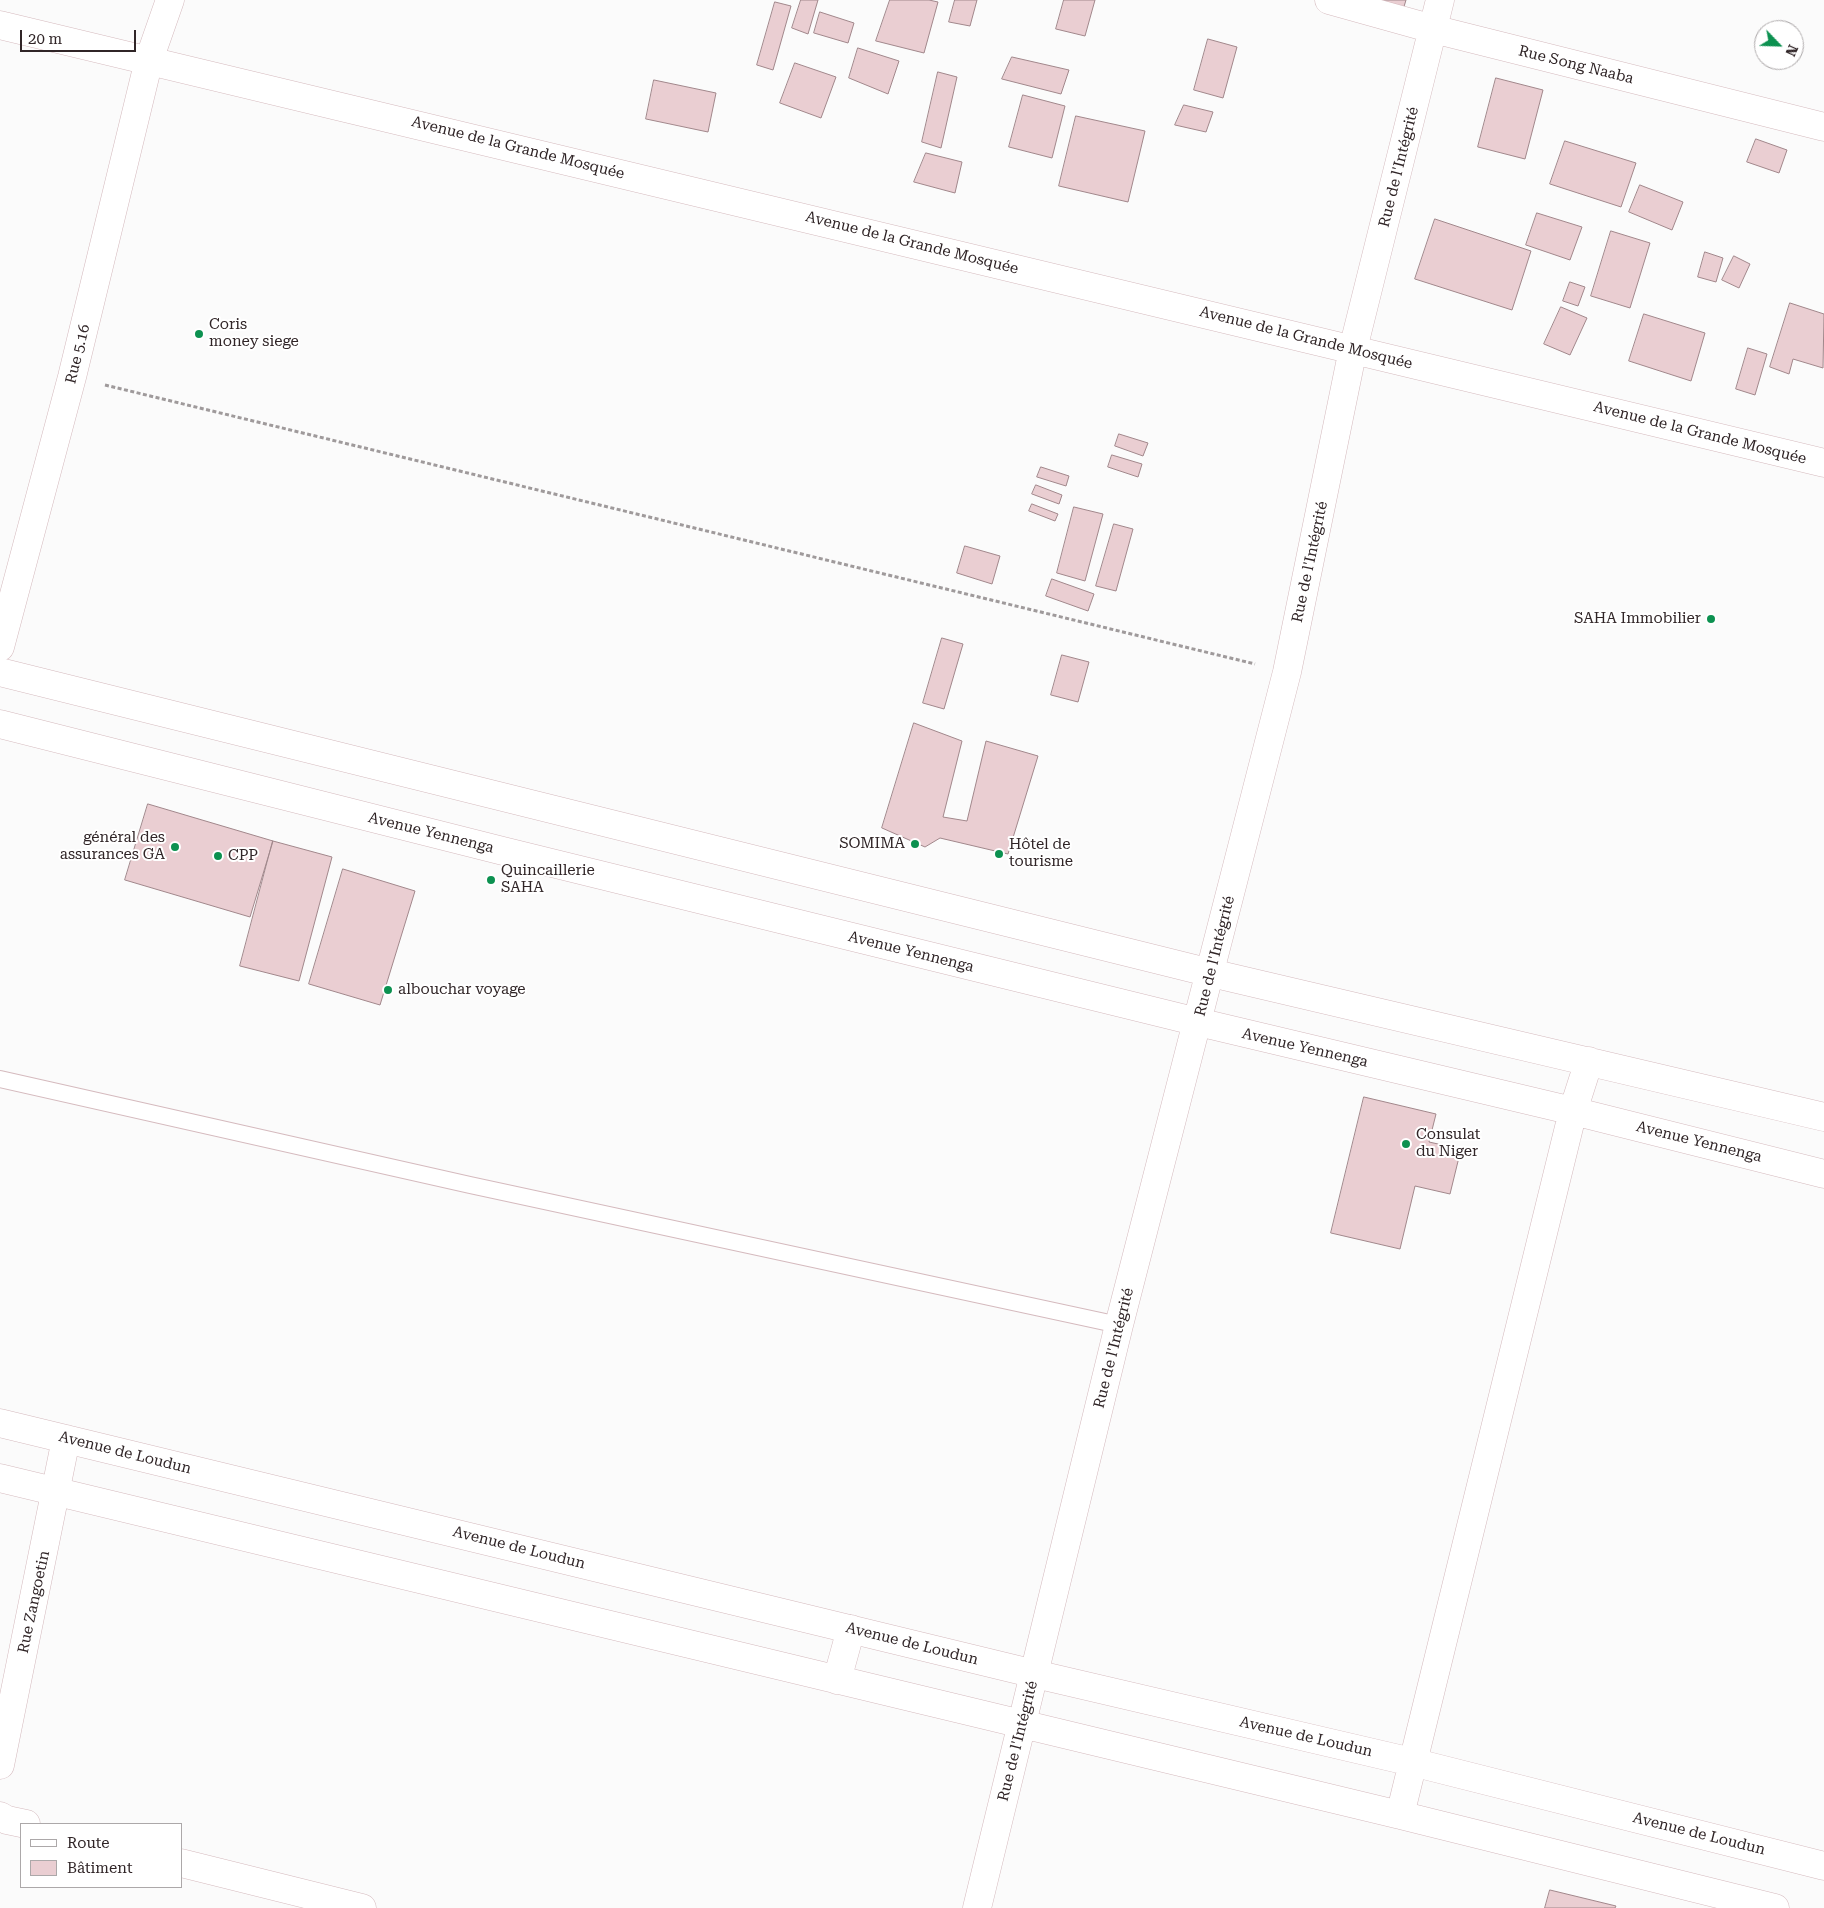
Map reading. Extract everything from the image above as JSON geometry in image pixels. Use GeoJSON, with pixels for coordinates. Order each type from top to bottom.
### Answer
{"type":"FeatureCollection","features":[{"type":"Feature","properties":{"kind":"street","name":"Rue 5.16"},"geometry":{"type":"LineString","coordinates":[[0,647],[72,377],[149,60],[170,0]]}},
{"type":"Feature","properties":{"kind":"street","name":"Rue Song Naaba"},"geometry":{"type":"LineString","coordinates":[[1329,0],[1432,30],[1824,127]]}},
{"type":"Feature","properties":{"kind":"street","name":"Rue de l'Intégrité"},"geometry":{"type":"LineString","coordinates":[[977,1908],[1119,1325],[1288,672],[1354,349],[1440,0]]}},
{"type":"Feature","properties":{"kind":"street","name":"Avenue de la Grande Mosquée"},"geometry":{"type":"LineString","coordinates":[[0,24],[1824,463]]}},
{"type":"Feature","properties":{"kind":"street"},"geometry":{"type":"LineString","coordinates":[[0,672],[1211,973],[1824,1117]]}},
{"type":"Feature","properties":{"kind":"street","name":"Avenue Yennenga"},"geometry":{"type":"LineString","coordinates":[[0,724],[503,851],[1198,1022],[1573,1111],[1824,1174]]}},
{"type":"Feature","properties":{"kind":"street"},"geometry":{"type":"LineString","coordinates":[[1400,1815],[1573,1111],[1589,1061]]}},
{"type":"Feature","properties":{"kind":"street","name":"Avenue de Loudun"},"geometry":{"type":"LineString","coordinates":[[0,1423],[1035,1674],[1412,1762],[1824,1866]]}},
{"type":"Feature","properties":{"kind":"street","name":"Rue Zangoetin"},"geometry":{"type":"LineString","coordinates":[[0,1764],[66,1439]]}},
{"type":"Feature","properties":{"kind":"street"},"geometry":{"type":"LineString","coordinates":[[0,1478],[1400,1815],[1775,1908]]}},
{"type":"Feature","properties":{"kind":"street"},"geometry":{"type":"LineString","coordinates":[[837,1680],[852,1629]]}},
{"type":"Feature","properties":{"kind":"street"},"geometry":{"type":"LineString","coordinates":[[0,1816],[7,1820],[21,1823]]}},
{"type":"Feature","properties":{"kind":"street"},"geometry":{"type":"LineString","coordinates":[[182,1863],[362,1908]]}},
{"type":"Feature","properties":{"kind":"lane"},"geometry":{"type":"LineString","coordinates":[[0,1079],[479,1187],[1119,1325]]}},
{"type":"Feature","properties":{"kind":"path"},"geometry":{"type":"LineString","coordinates":[[72,377],[1288,672]]}},
{"type":"Feature","properties":{"kind":"building"},"geometry":{"type":"Polygon","coordinates":[[[801,0],[818,0],[808,34],[792,28],[801,0]]]}},
{"type":"Feature","properties":{"kind":"building"},"geometry":{"type":"Polygon","coordinates":[[[890,0],[929,0],[938,2],[924,53],[876,41],[890,0]]]}},
{"type":"Feature","properties":{"kind":"building"},"geometry":{"type":"Polygon","coordinates":[[[955,0],[977,0],[970,26],[949,22],[955,0]]]}},
{"type":"Feature","properties":{"kind":"building"},"geometry":{"type":"Polygon","coordinates":[[[1064,0],[1095,0],[1085,36],[1056,29],[1064,0]]]}},
{"type":"Feature","properties":{"kind":"building"},"geometry":{"type":"Polygon","coordinates":[[[1368,0],[1406,0],[1403,10],[1368,0]]]}},
{"type":"Feature","properties":{"kind":"building"},"geometry":{"type":"Polygon","coordinates":[[[775,2],[791,6],[773,70],[757,65],[775,2]]]}},
{"type":"Feature","properties":{"kind":"building"},"geometry":{"type":"Polygon","coordinates":[[[820,12],[854,23],[848,43],[814,33],[820,12]]]}},
{"type":"Feature","properties":{"kind":"building"},"geometry":{"type":"Polygon","coordinates":[[[1208,39],[1237,47],[1223,98],[1194,90],[1208,39]]]}},
{"type":"Feature","properties":{"kind":"building"},"geometry":{"type":"Polygon","coordinates":[[[858,48],[899,61],[888,94],[849,78],[858,48]]]}},
{"type":"Feature","properties":{"kind":"building"},"geometry":{"type":"Polygon","coordinates":[[[1012,57],[1069,70],[1061,94],[1002,79],[1012,57]]]}},
{"type":"Feature","properties":{"kind":"building"},"geometry":{"type":"Polygon","coordinates":[[[795,63],[836,77],[821,118],[780,103],[795,63]]]}},
{"type":"Feature","properties":{"kind":"building"},"geometry":{"type":"Polygon","coordinates":[[[938,72],[957,77],[941,148],[922,142],[938,72]]]}},
{"type":"Feature","properties":{"kind":"building"},"geometry":{"type":"Polygon","coordinates":[[[1496,78],[1543,90],[1525,159],[1478,147],[1496,78]]]}},
{"type":"Feature","properties":{"kind":"building"},"geometry":{"type":"Polygon","coordinates":[[[654,80],[716,93],[708,132],[646,119],[654,80]]]}},
{"type":"Feature","properties":{"kind":"building"},"geometry":{"type":"Polygon","coordinates":[[[1023,95],[1065,106],[1052,158],[1009,147],[1023,95]]]}},
{"type":"Feature","properties":{"kind":"building"},"geometry":{"type":"Polygon","coordinates":[[[1184,105],[1213,112],[1206,132],[1175,125],[1184,105]]]}},
{"type":"Feature","properties":{"kind":"building"},"geometry":{"type":"Polygon","coordinates":[[[1076,116],[1145,131],[1128,202],[1059,186],[1076,116]]]}},
{"type":"Feature","properties":{"kind":"building"},"geometry":{"type":"Polygon","coordinates":[[[1756,139],[1787,150],[1779,173],[1747,162],[1756,139]]]}},
{"type":"Feature","properties":{"kind":"building"},"geometry":{"type":"Polygon","coordinates":[[[1565,141],[1636,163],[1621,207],[1550,184],[1565,141]]]}},
{"type":"Feature","properties":{"kind":"building"},"geometry":{"type":"Polygon","coordinates":[[[926,153],[962,162],[955,193],[914,182],[926,153]]]}},
{"type":"Feature","properties":{"kind":"building"},"geometry":{"type":"Polygon","coordinates":[[[1640,185],[1683,202],[1672,230],[1629,212],[1640,185]]]}},
{"type":"Feature","properties":{"kind":"building"},"geometry":{"type":"Polygon","coordinates":[[[1537,213],[1582,227],[1570,260],[1526,245],[1537,213]]]}},
{"type":"Feature","properties":{"kind":"building"},"geometry":{"type":"Polygon","coordinates":[[[1435,219],[1531,251],[1512,310],[1415,279],[1435,219]]]}},
{"type":"Feature","properties":{"kind":"building"},"geometry":{"type":"Polygon","coordinates":[[[1611,231],[1650,243],[1630,308],[1591,296],[1611,231]]]}},
{"type":"Feature","properties":{"kind":"building"},"geometry":{"type":"Polygon","coordinates":[[[1705,252],[1723,258],[1716,282],[1698,277],[1705,252]]]}},
{"type":"Feature","properties":{"kind":"building"},"geometry":{"type":"Polygon","coordinates":[[[1734,256],[1750,264],[1739,288],[1722,280],[1734,256]]]}},
{"type":"Feature","properties":{"kind":"building"},"geometry":{"type":"Polygon","coordinates":[[[1570,282],[1585,287],[1578,306],[1563,301],[1570,282]]]}},
{"type":"Feature","properties":{"kind":"building"},"geometry":{"type":"Polygon","coordinates":[[[1790,303],[1824,314],[1823,368],[1793,359],[1789,374],[1770,367],[1790,303]]]}},
{"type":"Feature","properties":{"kind":"building"},"geometry":{"type":"Polygon","coordinates":[[[1561,307],[1587,318],[1570,355],[1544,344],[1561,307]]]}},
{"type":"Feature","properties":{"kind":"building"},"geometry":{"type":"Polygon","coordinates":[[[1644,314],[1705,333],[1691,381],[1629,361],[1644,314]]]}},
{"type":"Feature","properties":{"kind":"building"},"geometry":{"type":"Polygon","coordinates":[[[1748,348],[1767,354],[1755,395],[1736,389],[1748,348]]]}},
{"type":"Feature","properties":{"kind":"building"},"geometry":{"type":"Polygon","coordinates":[[[1119,434],[1148,443],[1143,456],[1115,446],[1119,434]]]}},
{"type":"Feature","properties":{"kind":"building"},"geometry":{"type":"Polygon","coordinates":[[[1112,455],[1142,464],[1138,477],[1108,467],[1112,455]]]}},
{"type":"Feature","properties":{"kind":"building"},"geometry":{"type":"Polygon","coordinates":[[[1041,467],[1069,476],[1066,486],[1037,477],[1041,467]]]}},
{"type":"Feature","properties":{"kind":"building"},"geometry":{"type":"Polygon","coordinates":[[[1036,485],[1062,495],[1059,504],[1032,494],[1036,485]]]}},
{"type":"Feature","properties":{"kind":"building"},"geometry":{"type":"Polygon","coordinates":[[[1032,504],[1058,514],[1055,521],[1029,511],[1032,504]]]}},
{"type":"Feature","properties":{"kind":"building"},"geometry":{"type":"Polygon","coordinates":[[[1074,507],[1103,514],[1085,581],[1057,573],[1074,507]]]}},
{"type":"Feature","properties":{"kind":"building"},"geometry":{"type":"Polygon","coordinates":[[[1114,524],[1133,529],[1116,591],[1096,586],[1114,524]]]}},
{"type":"Feature","properties":{"kind":"building"},"geometry":{"type":"Polygon","coordinates":[[[965,546],[1000,556],[992,584],[957,573],[965,546]]]}},
{"type":"Feature","properties":{"kind":"building"},"geometry":{"type":"Polygon","coordinates":[[[1052,579],[1094,594],[1088,611],[1046,596],[1052,579]]]}},
{"type":"Feature","properties":{"kind":"building"},"geometry":{"type":"Polygon","coordinates":[[[942,638],[963,644],[944,709],[923,703],[942,638]]]}},
{"type":"Feature","properties":{"kind":"building"},"geometry":{"type":"Polygon","coordinates":[[[1062,655],[1089,662],[1078,702],[1051,695],[1062,655]]]}},
{"type":"Feature","properties":{"kind":"building"},"geometry":{"type":"Polygon","coordinates":[[[914,723],[962,741],[943,817],[967,821],[986,741],[1038,756],[1008,854],[940,838],[925,847],[882,828],[914,723]]]}},
{"type":"Feature","properties":{"kind":"building"},"geometry":{"type":"Polygon","coordinates":[[[148,804],[273,841],[250,917],[125,880],[148,804]]]}},
{"type":"Feature","properties":{"kind":"building"},"geometry":{"type":"Polygon","coordinates":[[[273,841],[332,857],[299,981],[240,966],[273,841]]]}},
{"type":"Feature","properties":{"kind":"building"},"geometry":{"type":"Polygon","coordinates":[[[343,869],[415,891],[380,1005],[309,984],[343,869]]]}},
{"type":"Feature","properties":{"kind":"building"},"geometry":{"type":"Polygon","coordinates":[[[1364,1097],[1436,1114],[1429,1142],[1461,1149],[1450,1194],[1415,1186],[1400,1249],[1331,1233],[1364,1097]]]}},
{"type":"Feature","properties":{"kind":"building"},"geometry":{"type":"Polygon","coordinates":[[[1550,1890],[1616,1906],[1615,1908],[1545,1908],[1550,1890]]]}},
{"type":"Feature","properties":{"kind":"place","name":"Coris money siege"},"geometry":{"type":"Point","coordinates":[199,334]}},
{"type":"Feature","properties":{"kind":"place","name":"SAHA Immobilier"},"geometry":{"type":"Point","coordinates":[1711,619]}},
{"type":"Feature","properties":{"kind":"place","name":"SOMIMA"},"geometry":{"type":"Point","coordinates":[915,844]}},
{"type":"Feature","properties":{"kind":"place","name":"général des assurances GA"},"geometry":{"type":"Point","coordinates":[175,847]}},
{"type":"Feature","properties":{"kind":"place","name":"Hôtel de tourisme"},"geometry":{"type":"Point","coordinates":[999,854]}},
{"type":"Feature","properties":{"kind":"place","name":"CPP"},"geometry":{"type":"Point","coordinates":[218,856]}},
{"type":"Feature","properties":{"kind":"place","name":"Quincaillerie SAHA"},"geometry":{"type":"Point","coordinates":[491,880]}},
{"type":"Feature","properties":{"kind":"place","name":"albouchar voyage"},"geometry":{"type":"Point","coordinates":[388,990]}},
{"type":"Feature","properties":{"kind":"place","name":"Consulat du Niger"},"geometry":{"type":"Point","coordinates":[1406,1144]}}]}
